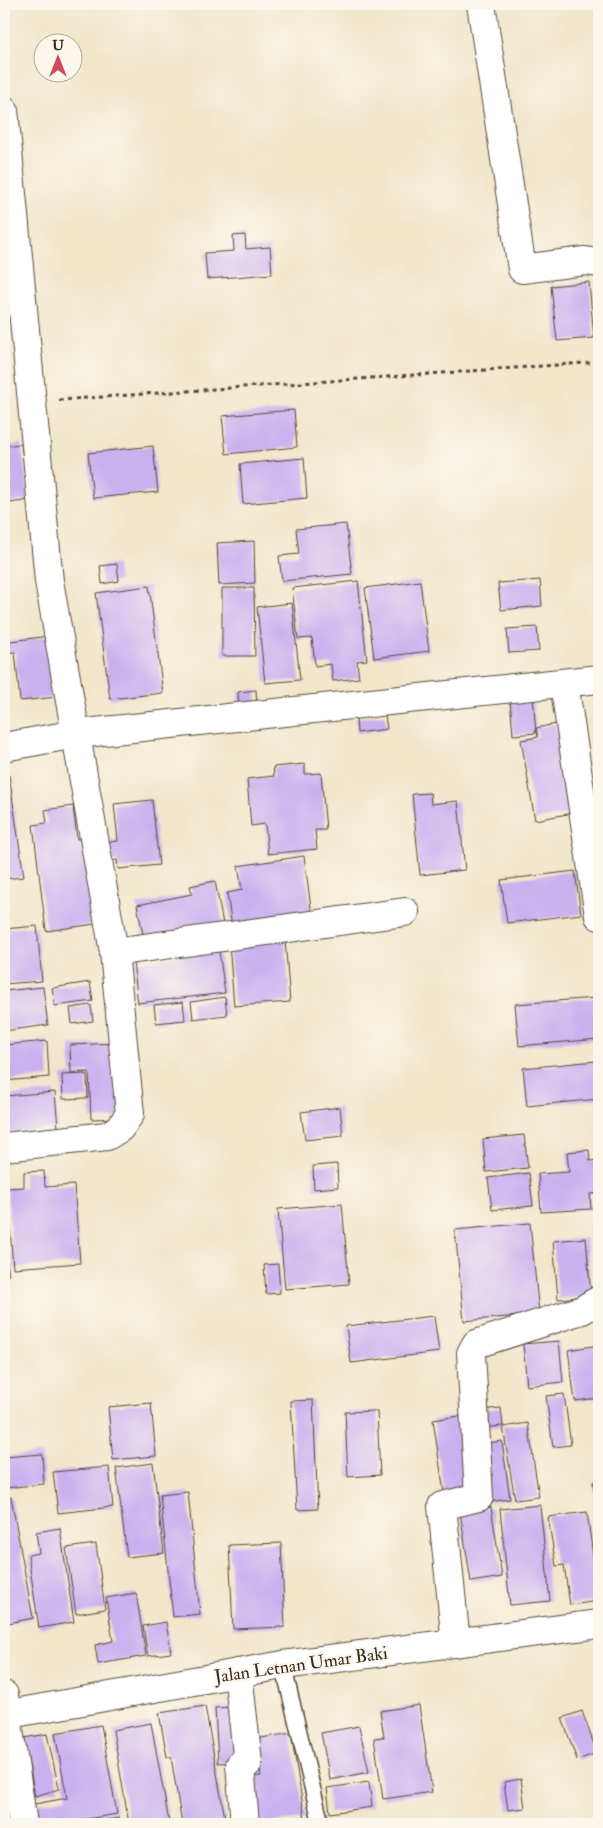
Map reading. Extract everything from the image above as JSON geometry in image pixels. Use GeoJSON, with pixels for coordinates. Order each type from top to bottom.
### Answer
{"type":"FeatureCollection","features":[{"type":"Feature","properties":{"kind":"street"},"geometry":{"type":"LineString","coordinates":[[481,4],[522,269],[585,261],[599,263]]}},
{"type":"Feature","properties":{"kind":"street"},"geometry":{"type":"LineString","coordinates":[[4,110],[50,580],[114,952],[130,1114],[120,1128],[107,1136],[4,1147]]}},
{"type":"Feature","properties":{"kind":"street"},"geometry":{"type":"LineString","coordinates":[[4,747],[76,734],[599,679]]}},
{"type":"Feature","properties":{"kind":"street"},"geometry":{"type":"LineString","coordinates":[[564,683],[599,916]]}},
{"type":"Feature","properties":{"kind":"street"},"geometry":{"type":"LineString","coordinates":[[114,952],[405,912]]}},
{"type":"Feature","properties":{"kind":"street"},"geometry":{"type":"LineString","coordinates":[[456,1643],[442,1506],[479,1497],[471,1353],[476,1344],[582,1310],[599,1300]]}},
{"type":"Feature","properties":{"kind":"street","name":"Jalan Letnan Umar Baki"},"geometry":{"type":"LineString","coordinates":[[5,1708],[283,1665],[599,1624]]}},
{"type":"Feature","properties":{"kind":"street"},"geometry":{"type":"LineString","coordinates":[[238,1673],[248,1763],[240,1765],[245,1824]]}},
{"type":"Feature","properties":{"kind":"street"},"geometry":{"type":"LineString","coordinates":[[5,1708],[22,1824]]}},
{"type":"Feature","properties":{"kind":"lane"},"geometry":{"type":"LineString","coordinates":[[283,1665],[321,1824]]}},
{"type":"Feature","properties":{"kind":"path"},"geometry":{"type":"LineString","coordinates":[[32,401],[599,362]]}},
{"type":"Feature","properties":{"kind":"building"},"geometry":{"type":"Polygon","coordinates":[[[245,235],[246,249],[270,247],[272,274],[207,279],[205,253],[234,251],[233,236],[245,235]]]}},
{"type":"Feature","properties":{"kind":"building"},"geometry":{"type":"Polygon","coordinates":[[[4,266],[9,311],[4,312],[4,266]]]}},
{"type":"Feature","properties":{"kind":"building"},"geometry":{"type":"Polygon","coordinates":[[[589,282],[594,338],[557,341],[551,286],[589,282]]]}},
{"type":"Feature","properties":{"kind":"building"},"geometry":{"type":"Polygon","coordinates":[[[294,410],[297,447],[226,454],[222,416],[294,410]]]}},
{"type":"Feature","properties":{"kind":"building"},"geometry":{"type":"Polygon","coordinates":[[[21,444],[29,500],[4,504],[4,446],[21,444]]]}},
{"type":"Feature","properties":{"kind":"building"},"geometry":{"type":"Polygon","coordinates":[[[153,446],[158,492],[93,498],[88,453],[153,446]]]}},
{"type":"Feature","properties":{"kind":"building"},"geometry":{"type":"Polygon","coordinates":[[[304,458],[307,498],[243,504],[240,464],[304,458]]]}},
{"type":"Feature","properties":{"kind":"building"},"geometry":{"type":"Polygon","coordinates":[[[346,524],[352,574],[282,581],[279,556],[299,554],[296,529],[346,524]]]}},
{"type":"Feature","properties":{"kind":"building"},"geometry":{"type":"Polygon","coordinates":[[[254,541],[255,583],[219,585],[217,543],[254,541]]]}},
{"type":"Feature","properties":{"kind":"building"},"geometry":{"type":"Polygon","coordinates":[[[117,564],[119,581],[102,584],[100,566],[117,564]]]}},
{"type":"Feature","properties":{"kind":"building"},"geometry":{"type":"Polygon","coordinates":[[[540,580],[542,606],[501,610],[498,583],[540,580]]]}},
{"type":"Feature","properties":{"kind":"building"},"geometry":{"type":"Polygon","coordinates":[[[358,581],[367,660],[357,661],[359,678],[333,681],[331,664],[315,666],[312,638],[298,639],[292,588],[358,581]]]}},
{"type":"Feature","properties":{"kind":"building"},"geometry":{"type":"Polygon","coordinates":[[[420,581],[429,651],[374,658],[365,588],[420,581]]]}},
{"type":"Feature","properties":{"kind":"building"},"geometry":{"type":"Polygon","coordinates":[[[149,586],[163,693],[110,699],[96,593],[149,586]]]}},
{"type":"Feature","properties":{"kind":"building"},"geometry":{"type":"Polygon","coordinates":[[[222,588],[254,588],[255,656],[222,656],[222,588]]]}},
{"type":"Feature","properties":{"kind":"building"},"geometry":{"type":"Polygon","coordinates":[[[292,603],[300,680],[265,683],[257,607],[292,603]]]}},
{"type":"Feature","properties":{"kind":"building"},"geometry":{"type":"Polygon","coordinates":[[[537,627],[539,651],[509,653],[507,629],[537,627]]]}},
{"type":"Feature","properties":{"kind":"building"},"geometry":{"type":"Polygon","coordinates":[[[49,636],[57,697],[20,701],[15,652],[4,653],[4,642],[49,636]]]}},
{"type":"Feature","properties":{"kind":"building"},"geometry":{"type":"Polygon","coordinates":[[[256,690],[257,706],[239,708],[238,692],[256,690]]]}},
{"type":"Feature","properties":{"kind":"building"},"geometry":{"type":"Polygon","coordinates":[[[533,696],[536,733],[513,735],[510,698],[533,696]]]}},
{"type":"Feature","properties":{"kind":"building"},"geometry":{"type":"Polygon","coordinates":[[[385,715],[387,729],[357,733],[356,718],[385,715]]]}},
{"type":"Feature","properties":{"kind":"building"},"geometry":{"type":"Polygon","coordinates":[[[556,724],[573,813],[535,820],[521,740],[538,737],[536,728],[556,724]]]}},
{"type":"Feature","properties":{"kind":"building"},"geometry":{"type":"Polygon","coordinates":[[[305,764],[305,774],[321,773],[326,830],[315,830],[317,849],[268,854],[265,824],[251,826],[247,779],[274,776],[273,767],[305,764]]]}},
{"type":"Feature","properties":{"kind":"building"},"geometry":{"type":"Polygon","coordinates":[[[9,775],[24,877],[4,879],[4,776],[9,775]]]}},
{"type":"Feature","properties":{"kind":"building"},"geometry":{"type":"Polygon","coordinates":[[[430,793],[431,804],[458,801],[465,870],[420,875],[412,794],[430,793]]]}},
{"type":"Feature","properties":{"kind":"building"},"geometry":{"type":"Polygon","coordinates":[[[152,800],[159,865],[118,869],[117,860],[109,861],[107,842],[118,841],[114,804],[152,800]]]}},
{"type":"Feature","properties":{"kind":"building"},"geometry":{"type":"Polygon","coordinates":[[[73,806],[77,839],[91,837],[102,923],[46,931],[33,825],[47,823],[45,810],[73,806]]]}},
{"type":"Feature","properties":{"kind":"building"},"geometry":{"type":"Polygon","coordinates":[[[304,856],[312,915],[232,927],[227,893],[242,890],[238,866],[304,856]]]}},
{"type":"Feature","properties":{"kind":"building"},"geometry":{"type":"Polygon","coordinates":[[[575,871],[581,914],[507,923],[501,880],[575,871]]]}},
{"type":"Feature","properties":{"kind":"building"},"geometry":{"type":"Polygon","coordinates":[[[215,881],[223,924],[144,939],[137,905],[192,894],[190,886],[215,881]]]}},
{"type":"Feature","properties":{"kind":"building"},"geometry":{"type":"Polygon","coordinates":[[[37,926],[42,981],[4,984],[4,929],[37,926]]]}},
{"type":"Feature","properties":{"kind":"building"},"geometry":{"type":"Polygon","coordinates":[[[285,939],[290,1002],[234,1006],[229,944],[285,939]]]}},
{"type":"Feature","properties":{"kind":"building"},"geometry":{"type":"Polygon","coordinates":[[[219,951],[225,993],[138,1003],[133,962],[219,951]]]}},
{"type":"Feature","properties":{"kind":"building"},"geometry":{"type":"Polygon","coordinates":[[[90,982],[93,1001],[55,1006],[52,988],[90,982]]]}},
{"type":"Feature","properties":{"kind":"building"},"geometry":{"type":"Polygon","coordinates":[[[43,987],[48,1025],[4,1031],[4,991],[43,987]]]}},
{"type":"Feature","properties":{"kind":"building"},"geometry":{"type":"Polygon","coordinates":[[[225,997],[227,1015],[193,1019],[191,1002],[225,997]]]}},
{"type":"Feature","properties":{"kind":"building"},"geometry":{"type":"Polygon","coordinates":[[[596,998],[599,1039],[519,1046],[515,1004],[596,998]]]}},
{"type":"Feature","properties":{"kind":"building"},"geometry":{"type":"Polygon","coordinates":[[[183,1002],[185,1020],[156,1023],[154,1005],[183,1002]]]}},
{"type":"Feature","properties":{"kind":"building"},"geometry":{"type":"Polygon","coordinates":[[[91,1005],[93,1021],[72,1024],[70,1008],[91,1005]]]}},
{"type":"Feature","properties":{"kind":"building"},"geometry":{"type":"Polygon","coordinates":[[[47,1041],[49,1077],[4,1081],[4,1045],[47,1041]]]}},
{"type":"Feature","properties":{"kind":"building"},"geometry":{"type":"Polygon","coordinates":[[[118,1043],[121,1118],[91,1119],[89,1072],[71,1073],[70,1045],[118,1043]]]}},
{"type":"Feature","properties":{"kind":"building"},"geometry":{"type":"Polygon","coordinates":[[[596,1061],[599,1099],[527,1106],[523,1068],[596,1061]]]}},
{"type":"Feature","properties":{"kind":"building"},"geometry":{"type":"Polygon","coordinates":[[[87,1074],[88,1098],[63,1099],[62,1075],[87,1074]]]}},
{"type":"Feature","properties":{"kind":"building"},"geometry":{"type":"Polygon","coordinates":[[[55,1092],[58,1128],[4,1133],[4,1096],[55,1092]]]}},
{"type":"Feature","properties":{"kind":"building"},"geometry":{"type":"Polygon","coordinates":[[[340,1107],[343,1136],[305,1140],[301,1112],[340,1107]]]}},
{"type":"Feature","properties":{"kind":"building"},"geometry":{"type":"Polygon","coordinates":[[[524,1135],[528,1168],[486,1172],[483,1139],[524,1135]]]}},
{"type":"Feature","properties":{"kind":"building"},"geometry":{"type":"Polygon","coordinates":[[[589,1150],[590,1161],[599,1160],[599,1193],[590,1194],[591,1209],[541,1212],[538,1174],[569,1172],[567,1152],[589,1150]]]}},
{"type":"Feature","properties":{"kind":"building"},"geometry":{"type":"Polygon","coordinates":[[[337,1164],[338,1187],[314,1189],[313,1166],[337,1164]]]}},
{"type":"Feature","properties":{"kind":"building"},"geometry":{"type":"Polygon","coordinates":[[[44,1171],[45,1187],[74,1185],[80,1263],[13,1268],[7,1188],[24,1187],[24,1172],[44,1171]]]}},
{"type":"Feature","properties":{"kind":"building"},"geometry":{"type":"Polygon","coordinates":[[[529,1173],[533,1206],[492,1210],[488,1178],[529,1173]]]}},
{"type":"Feature","properties":{"kind":"building"},"geometry":{"type":"Polygon","coordinates":[[[342,1204],[349,1284],[285,1289],[278,1209],[342,1204]]]}},
{"type":"Feature","properties":{"kind":"building"},"geometry":{"type":"Polygon","coordinates":[[[530,1223],[539,1314],[464,1321],[455,1230],[530,1223]]]}},
{"type":"Feature","properties":{"kind":"building"},"geometry":{"type":"Polygon","coordinates":[[[586,1238],[591,1296],[558,1299],[553,1241],[586,1238]]]}},
{"type":"Feature","properties":{"kind":"building"},"geometry":{"type":"Polygon","coordinates":[[[4,1245],[9,1275],[4,1276],[4,1245]]]}},
{"type":"Feature","properties":{"kind":"building"},"geometry":{"type":"Polygon","coordinates":[[[278,1264],[280,1293],[266,1294],[264,1265],[278,1264]]]}},
{"type":"Feature","properties":{"kind":"building"},"geometry":{"type":"Polygon","coordinates":[[[434,1316],[439,1352],[351,1363],[346,1326],[434,1316]]]}},
{"type":"Feature","properties":{"kind":"building"},"geometry":{"type":"Polygon","coordinates":[[[559,1341],[563,1382],[527,1386],[523,1344],[559,1341]]]}},
{"type":"Feature","properties":{"kind":"building"},"geometry":{"type":"Polygon","coordinates":[[[599,1345],[599,1398],[575,1401],[568,1350],[599,1345]]]}},
{"type":"Feature","properties":{"kind":"building"},"geometry":{"type":"Polygon","coordinates":[[[564,1394],[571,1445],[553,1447],[546,1396],[564,1394]]]}},
{"type":"Feature","properties":{"kind":"building"},"geometry":{"type":"Polygon","coordinates":[[[313,1400],[318,1509],[297,1510],[291,1401],[313,1400]]]}},
{"type":"Feature","properties":{"kind":"building"},"geometry":{"type":"Polygon","coordinates":[[[151,1403],[156,1456],[113,1460],[108,1407],[151,1403]]]}},
{"type":"Feature","properties":{"kind":"building"},"geometry":{"type":"Polygon","coordinates":[[[501,1408],[503,1426],[481,1428],[480,1410],[501,1408]]]}},
{"type":"Feature","properties":{"kind":"building"},"geometry":{"type":"Polygon","coordinates":[[[377,1411],[380,1475],[348,1477],[345,1412],[377,1411]]]}},
{"type":"Feature","properties":{"kind":"building"},"geometry":{"type":"Polygon","coordinates":[[[460,1416],[471,1489],[444,1493],[433,1420],[460,1416]]]}},
{"type":"Feature","properties":{"kind":"building"},"geometry":{"type":"Polygon","coordinates":[[[528,1423],[539,1497],[515,1500],[503,1427],[528,1423]]]}},
{"type":"Feature","properties":{"kind":"building"},"geometry":{"type":"Polygon","coordinates":[[[502,1441],[510,1499],[488,1502],[480,1444],[502,1441]]]}},
{"type":"Feature","properties":{"kind":"building"},"geometry":{"type":"Polygon","coordinates":[[[42,1454],[44,1484],[4,1488],[4,1457],[42,1454]]]}},
{"type":"Feature","properties":{"kind":"building"},"geometry":{"type":"Polygon","coordinates":[[[153,1463],[164,1553],[127,1557],[116,1468],[153,1463]]]}},
{"type":"Feature","properties":{"kind":"building"},"geometry":{"type":"Polygon","coordinates":[[[109,1467],[113,1507],[58,1513],[53,1472],[109,1467]]]}},
{"type":"Feature","properties":{"kind":"building"},"geometry":{"type":"Polygon","coordinates":[[[593,1482],[599,1482],[598,1520],[593,1482]]]}},
{"type":"Feature","properties":{"kind":"building"},"geometry":{"type":"Polygon","coordinates":[[[188,1492],[200,1614],[173,1617],[160,1495],[188,1492]]]}},
{"type":"Feature","properties":{"kind":"building"},"geometry":{"type":"Polygon","coordinates":[[[11,1497],[33,1618],[4,1624],[4,1498],[11,1497]]]}},
{"type":"Feature","properties":{"kind":"building"},"geometry":{"type":"Polygon","coordinates":[[[540,1505],[550,1601],[510,1605],[500,1509],[540,1505]]]}},
{"type":"Feature","properties":{"kind":"building"},"geometry":{"type":"Polygon","coordinates":[[[491,1507],[502,1577],[471,1582],[460,1512],[491,1507]]]}},
{"type":"Feature","properties":{"kind":"building"},"geometry":{"type":"Polygon","coordinates":[[[587,1512],[599,1601],[570,1605],[564,1565],[556,1566],[548,1517],[587,1512]]]}},
{"type":"Feature","properties":{"kind":"building"},"geometry":{"type":"Polygon","coordinates":[[[60,1528],[74,1622],[39,1628],[28,1555],[39,1553],[36,1532],[60,1528]]]}},
{"type":"Feature","properties":{"kind":"building"},"geometry":{"type":"Polygon","coordinates":[[[281,1543],[285,1627],[233,1629],[229,1545],[281,1543]]]}},
{"type":"Feature","properties":{"kind":"building"},"geometry":{"type":"Polygon","coordinates":[[[96,1544],[105,1609],[76,1614],[66,1548],[96,1544]]]}},
{"type":"Feature","properties":{"kind":"building"},"geometry":{"type":"Polygon","coordinates":[[[136,1593],[146,1656],[98,1664],[95,1645],[113,1641],[106,1598],[136,1593]]]}},
{"type":"Feature","properties":{"kind":"building"},"geometry":{"type":"Polygon","coordinates":[[[166,1622],[171,1653],[148,1656],[143,1626],[166,1622]]]}},
{"type":"Feature","properties":{"kind":"building"},"geometry":{"type":"Polygon","coordinates":[[[419,1705],[432,1792],[383,1799],[374,1738],[384,1737],[380,1711],[419,1705]]]}},
{"type":"Feature","properties":{"kind":"building"},"geometry":{"type":"Polygon","coordinates":[[[205,1706],[226,1824],[182,1824],[171,1757],[167,1757],[159,1713],[205,1706]]]}},
{"type":"Feature","properties":{"kind":"building"},"geometry":{"type":"Polygon","coordinates":[[[237,1707],[240,1762],[218,1763],[215,1708],[237,1707]]]}},
{"type":"Feature","properties":{"kind":"building"},"geometry":{"type":"Polygon","coordinates":[[[582,1711],[597,1753],[577,1760],[562,1718],[582,1711]]]}},
{"type":"Feature","properties":{"kind":"building"},"geometry":{"type":"Polygon","coordinates":[[[151,1723],[169,1822],[129,1824],[113,1730],[151,1723]]]}},
{"type":"Feature","properties":{"kind":"building"},"geometry":{"type":"Polygon","coordinates":[[[101,1725],[117,1814],[75,1821],[75,1824],[33,1824],[29,1805],[67,1798],[55,1733],[101,1725]]]}},
{"type":"Feature","properties":{"kind":"building"},"geometry":{"type":"Polygon","coordinates":[[[359,1726],[369,1772],[330,1780],[321,1733],[359,1726]]]}},
{"type":"Feature","properties":{"kind":"building"},"geometry":{"type":"Polygon","coordinates":[[[291,1733],[305,1819],[257,1824],[250,1777],[261,1776],[255,1739],[291,1733]]]}},
{"type":"Feature","properties":{"kind":"building"},"geometry":{"type":"Polygon","coordinates":[[[47,1734],[59,1789],[35,1796],[24,1738],[47,1734]]]}},
{"type":"Feature","properties":{"kind":"building"},"geometry":{"type":"Polygon","coordinates":[[[521,1779],[525,1808],[508,1810],[504,1782],[521,1779]]]}},
{"type":"Feature","properties":{"kind":"building"},"geometry":{"type":"Polygon","coordinates":[[[369,1782],[372,1807],[330,1813],[327,1788],[369,1782]]]}},
{"type":"Feature","properties":{"kind":"building"},"geometry":{"type":"Polygon","coordinates":[[[120,1818],[121,1824],[87,1824],[87,1823],[120,1818]]]}}]}
